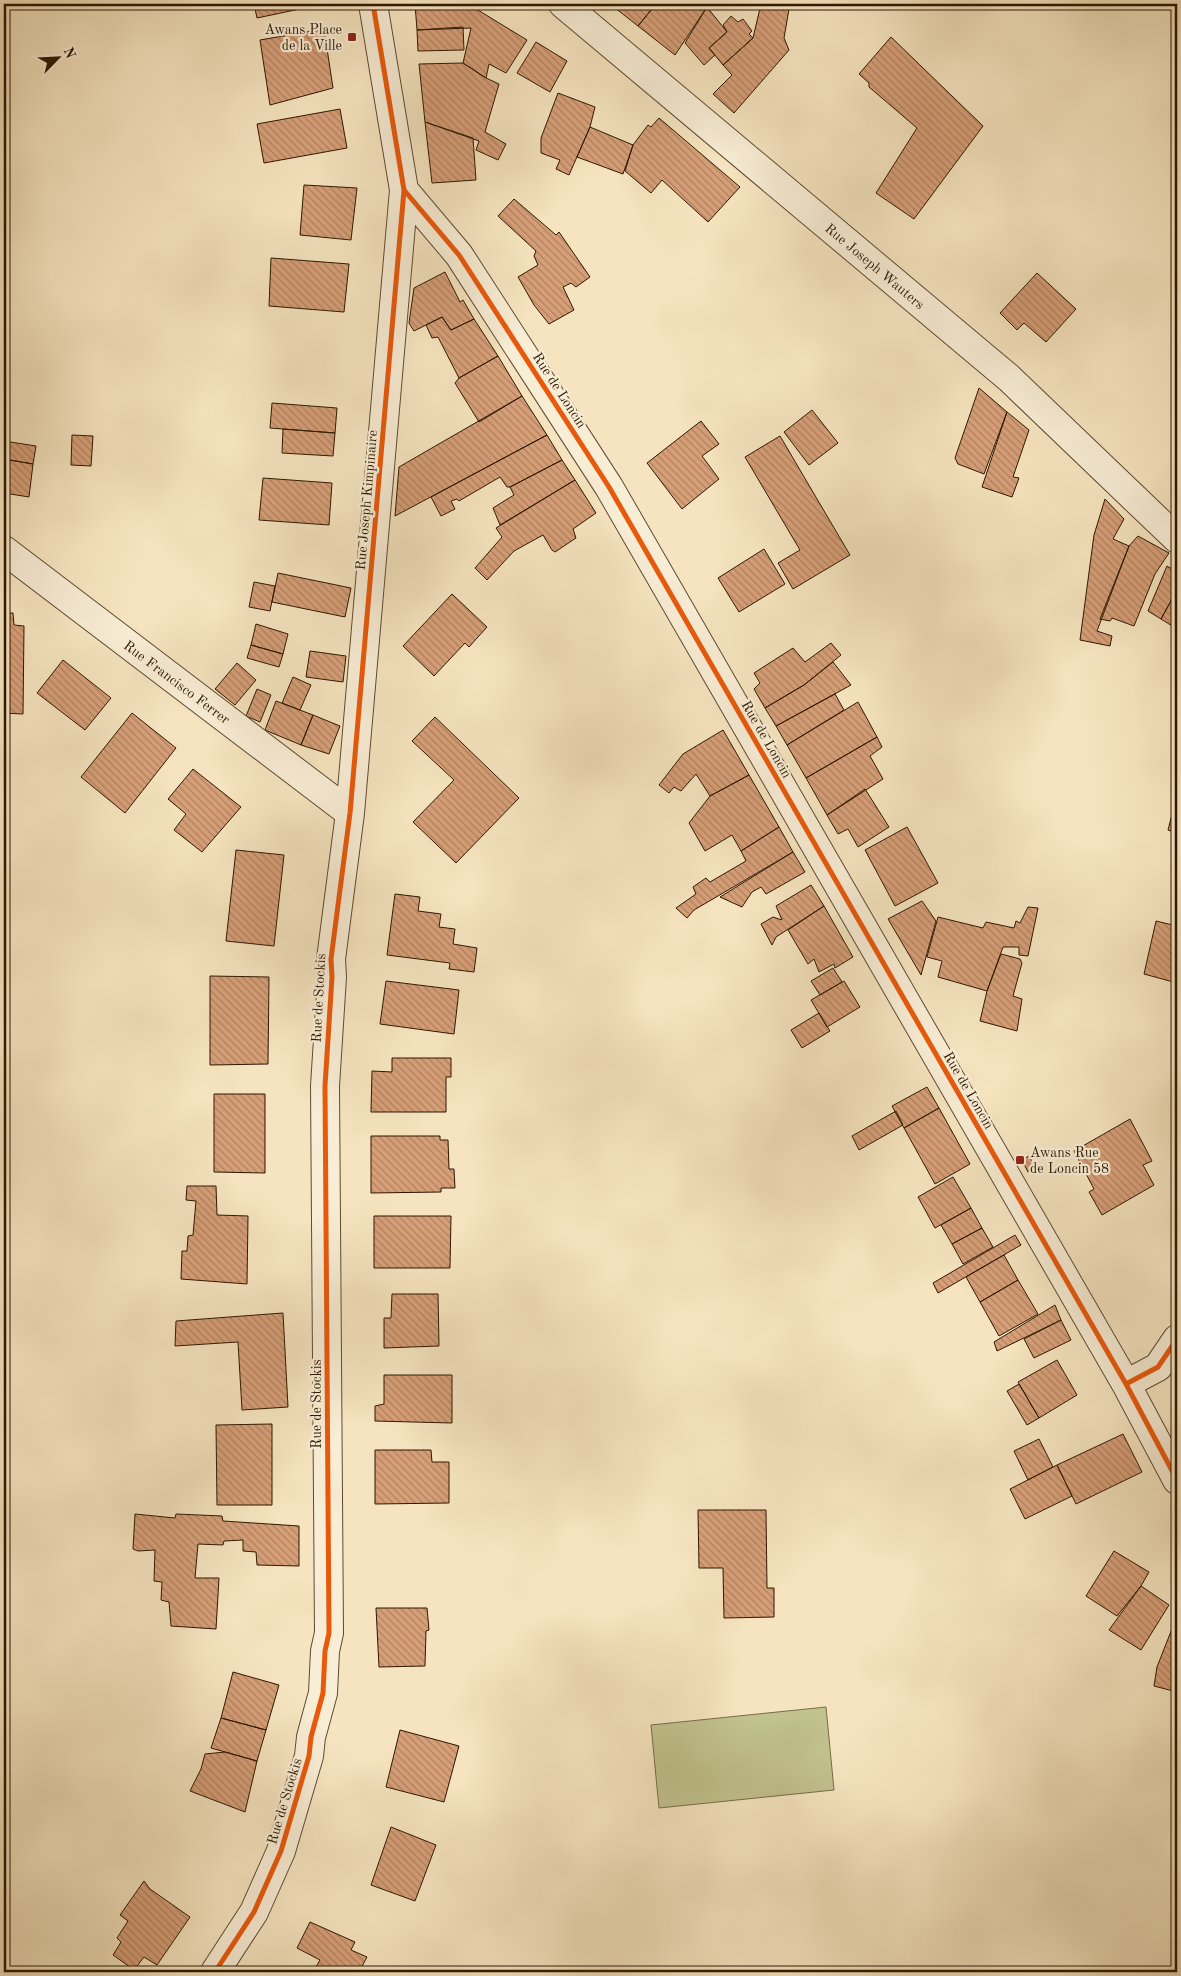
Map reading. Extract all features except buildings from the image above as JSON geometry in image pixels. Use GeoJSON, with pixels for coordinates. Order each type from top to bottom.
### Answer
{"type":"FeatureCollection","features":[{"type":"Feature","properties":{"kind":"street"},"geometry":{"type":"LineString","coordinates":[[373,4],[404,190]]}},
{"type":"Feature","properties":{"kind":"street","name":"Rue Joseph Wauters"},"geometry":{"type":"LineString","coordinates":[[563,4],[1009,378],[1177,539]]}},
{"type":"Feature","properties":{"kind":"street","name":"Rue Joseph Kimpinaire"},"geometry":{"type":"LineString","coordinates":[[350,813],[404,190]]}},
{"type":"Feature","properties":{"kind":"street","name":"Rue de Loncin"},"geometry":{"type":"LineString","coordinates":[[404,190],[459,255],[609,487],[1126,1384],[1177,1480]]}},
{"type":"Feature","properties":{"kind":"street","name":"Rue Francisco Ferrer"},"geometry":{"type":"LineString","coordinates":[[4,550],[350,813]]}},
{"type":"Feature","properties":{"kind":"street","name":"Rue de Stockis"},"geometry":{"type":"LineString","coordinates":[[215,1972],[254,1912],[281,1851],[310,1756],[325,1673],[329,1623],[325,1086],[332,977],[331,959],[338,893],[344,877],[350,813]]}},
{"type":"Feature","properties":{"kind":"street"},"geometry":{"type":"LineString","coordinates":[[1126,1384],[1158,1366],[1177,1339]]}},
{"type":"Feature","properties":{"kind":"green space"},"geometry":{"type":"Polygon","coordinates":[[[826,1707],[834,1790],[659,1808],[651,1725],[826,1707]]]}},
{"type":"Feature","properties":{"kind":"cycle path"},"geometry":{"type":"LineString","coordinates":[[373,4],[404,190],[459,255],[609,487],[1126,1384],[1177,1480]]}},
{"type":"Feature","properties":{"kind":"cycle path"},"geometry":{"type":"LineString","coordinates":[[215,1972],[254,1912],[281,1851],[309,1756],[311,1737],[323,1693],[325,1651],[329,1633],[325,1086],[332,977],[331,959],[350,813],[404,190]]}},
{"type":"Feature","properties":{"kind":"cycle path"},"geometry":{"type":"LineString","coordinates":[[1126,1384],[1158,1367],[1177,1339]]}},
{"type":"Feature","properties":{"kind":"place","name":"Awans Place de la Ville"},"geometry":{"type":"Point","coordinates":[352,37]}},
{"type":"Feature","properties":{"kind":"place","name":"Awans Rue de Loncin 58"},"geometry":{"type":"Point","coordinates":[1020,1160]}}]}
